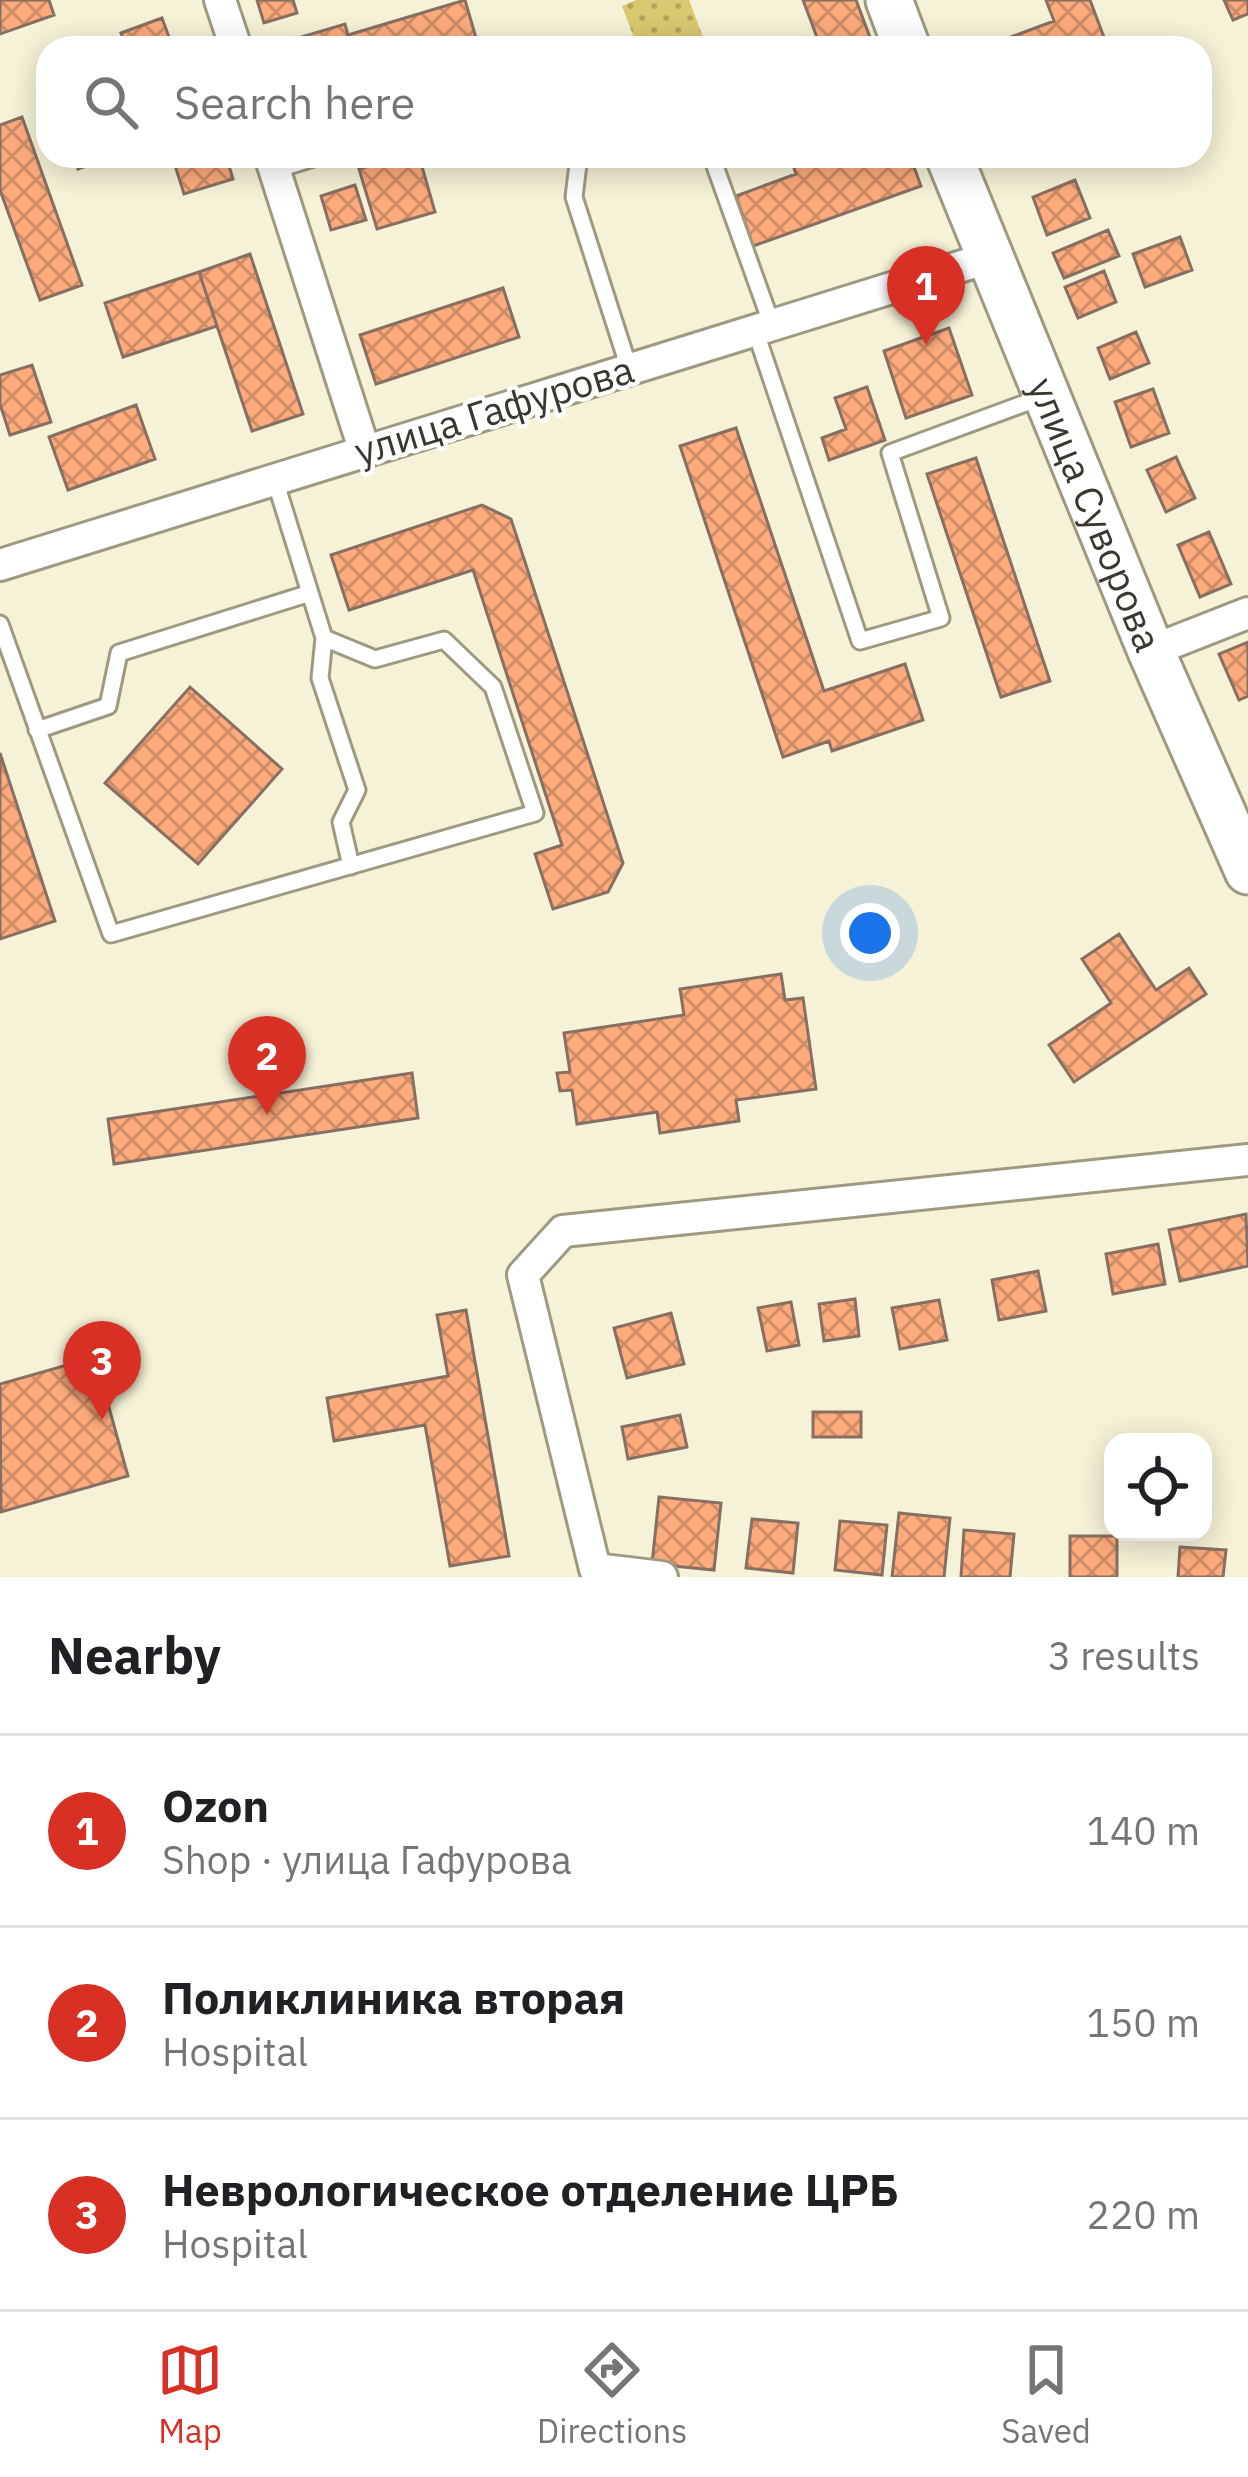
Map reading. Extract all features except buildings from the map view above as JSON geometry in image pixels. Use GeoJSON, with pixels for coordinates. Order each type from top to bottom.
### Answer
{"type":"FeatureCollection","features":[{"type":"Feature","properties":{"kind":"street"},"geometry":{"type":"LineString","coordinates":[[220,0],[232,36]]}},
{"type":"Feature","properties":{"kind":"street"},"geometry":{"type":"LineString","coordinates":[[889,0],[902,36]]}},
{"type":"Feature","properties":{"kind":"street"},"geometry":{"type":"LineString","coordinates":[[274,168],[364,449]]}},
{"type":"Feature","properties":{"kind":"street","name":"улица Суворова"},"geometry":{"type":"LineString","coordinates":[[954,168],[1151,651],[1248,871]]}},
{"type":"Feature","properties":{"kind":"street","name":"улица Гафурова"},"geometry":{"type":"LineString","coordinates":[[0,565],[988,259]]}},
{"type":"Feature","properties":{"kind":"street"},"geometry":{"type":"LineString","coordinates":[[1151,651],[1248,614]]}},
{"type":"Feature","properties":{"kind":"street"},"geometry":{"type":"LineString","coordinates":[[662,1577],[595,1569],[523,1275],[563,1231],[1248,1160]]}},
{"type":"Feature","properties":{"kind":"lane"},"geometry":{"type":"LineString","coordinates":[[578,168],[574,197],[629,368]]}},
{"type":"Feature","properties":{"kind":"lane"},"geometry":{"type":"LineString","coordinates":[[716,168],[860,641],[941,618],[890,453],[1046,396]]}},
{"type":"Feature","properties":{"kind":"lane"},"geometry":{"type":"LineString","coordinates":[[274,477],[324,638],[320,678],[357,790],[341,822],[351,866]]}},
{"type":"Feature","properties":{"kind":"lane"},"geometry":{"type":"LineString","coordinates":[[38,730],[108,706],[119,652],[310,593]]}},
{"type":"Feature","properties":{"kind":"lane"},"geometry":{"type":"LineString","coordinates":[[0,624],[111,934],[535,813],[493,687],[444,640],[374,659],[324,638]]}},
{"type":"Feature","properties":{"kind":"shaded area"},"geometry":{"type":"Polygon","coordinates":[[[636,0],[689,0],[702,36],[633,36],[622,6],[636,0]]]}},
{"type":"Feature","properties":{"kind":"place","name":"Ozon"},"geometry":{"type":"Point","coordinates":[926,345]}},
{"type":"Feature","properties":{"kind":"place","name":"Поликлиника вторая"},"geometry":{"type":"Point","coordinates":[267,1115]}},
{"type":"Feature","properties":{"kind":"place","name":"Неврологическое отделение ЦРБ"},"geometry":{"type":"Point","coordinates":[102,1420]}}]}
